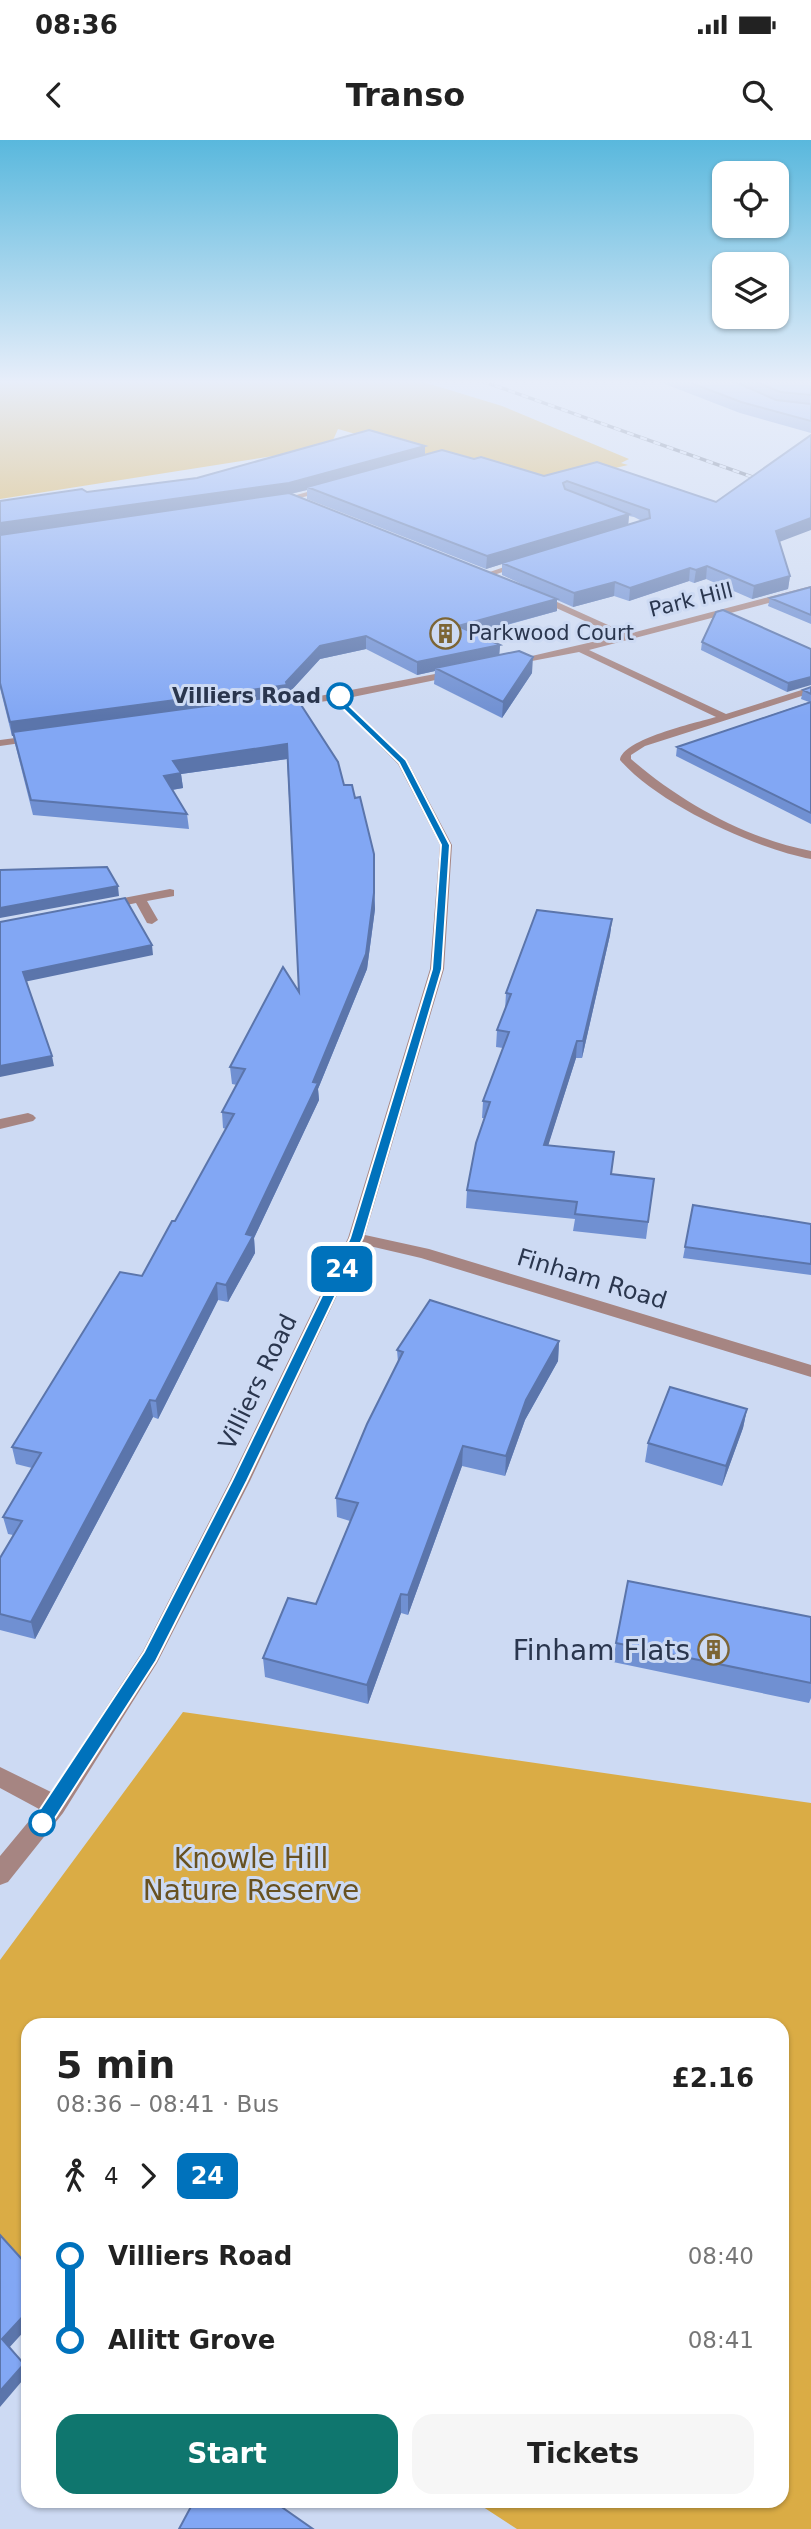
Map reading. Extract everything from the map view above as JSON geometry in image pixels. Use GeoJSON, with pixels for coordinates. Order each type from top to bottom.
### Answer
{"type":"FeatureCollection","features":[{"type":"Feature","properties":{"kind":"street"},"geometry":{"type":"LineString","coordinates":[[265,503],[314,492]]}},
{"type":"Feature","properties":{"kind":"street"},"geometry":{"type":"LineString","coordinates":[[291,499],[304,504]]}},
{"type":"Feature","properties":{"kind":"street"},"geometry":{"type":"LineString","coordinates":[[485,575],[538,559]]}},
{"type":"Feature","properties":{"kind":"street"},"geometry":{"type":"LineString","coordinates":[[472,570],[497,580]]}},
{"type":"Feature","properties":{"kind":"street"},"geometry":{"type":"LineString","coordinates":[[521,589],[626,636]]}},
{"type":"Feature","properties":{"kind":"street","name":"Park Hill"},"geometry":{"type":"LineString","coordinates":[[494,666],[580,649],[811,589]]}},
{"type":"Feature","properties":{"kind":"street"},"geometry":{"type":"LineString","coordinates":[[580,649],[722,716]]}},
{"type":"Feature","properties":{"kind":"street"},"geometry":{"type":"LineString","coordinates":[[265,706],[336,697],[469,670]]}},
{"type":"Feature","properties":{"kind":"street"},"geometry":{"type":"LineString","coordinates":[[811,690],[722,716],[641,744],[626,754],[625,760],[635,771],[671,793],[761,843],[811,855]]}},
{"type":"Feature","properties":{"kind":"street","name":"Villiers Road"},"geometry":{"type":"LineString","coordinates":[[0,1874],[55,1806],[150,1657],[240,1481],[356,1238],[437,969],[446,845],[403,762],[336,697]]}},
{"type":"Feature","properties":{"kind":"street"},"geometry":{"type":"LineString","coordinates":[[0,743],[53,736]]}},
{"type":"Feature","properties":{"kind":"street"},"geometry":{"type":"LineString","coordinates":[[89,909],[170,893]]}},
{"type":"Feature","properties":{"kind":"street"},"geometry":{"type":"LineString","coordinates":[[139,899],[152,919]]}},
{"type":"Feature","properties":{"kind":"street"},"geometry":{"type":"LineString","coordinates":[[0,1124],[28,1118]]}},
{"type":"Feature","properties":{"kind":"street","name":"Finham Road"},"geometry":{"type":"LineString","coordinates":[[356,1238],[423,1253],[811,1371]]}},
{"type":"Feature","properties":{"kind":"street"},"geometry":{"type":"LineString","coordinates":[[0,1777],[55,1806]]}},
{"type":"Feature","properties":{"kind":"green space"},"geometry":{"type":"Polygon","coordinates":[[[0,492],[41,492],[0,499],[0,492]]]}},
{"type":"Feature","properties":{"kind":"green space","name":"Knowle Hill Nature Reserve"},"geometry":{"type":"Polygon","coordinates":[[[183,1712],[811,1803],[811,2529],[517,2529],[485,2508],[789,2508],[789,2018],[21,2018],[21,2257],[0,2247],[0,1960],[183,1712]]]}},
{"type":"Feature","properties":{"kind":"building"},"geometry":{"type":"Polygon","coordinates":[[[58,492],[220,492],[0,523],[0,501],[58,492]]]}},
{"type":"Feature","properties":{"kind":"building"},"geometry":{"type":"Polygon","coordinates":[[[321,492],[574,492],[629,514],[487,556],[321,492]]]}},
{"type":"Feature","properties":{"kind":"building"},"geometry":{"type":"Polygon","coordinates":[[[599,492],[688,492],[716,502],[729,492],[811,492],[811,518],[776,531],[790,576],[754,586],[707,566],[696,570],[690,568],[630,588],[615,582],[574,593],[502,563],[650,518],[649,510],[599,492]]]}},
{"type":"Feature","properties":{"kind":"building"},"geometry":{"type":"Polygon","coordinates":[[[289,493],[557,599],[458,626],[500,645],[417,662],[366,636],[320,646],[286,682],[287,685],[10,722],[0,683],[0,535],[289,493]]]}},
{"type":"Feature","properties":{"kind":"building"},"geometry":{"type":"Polygon","coordinates":[[[811,587],[811,615],[770,598],[811,587]]]}},
{"type":"Feature","properties":{"kind":"building"},"geometry":{"type":"Polygon","coordinates":[[[723,610],[811,649],[811,677],[788,683],[702,642],[716,612],[723,610]]]}},
{"type":"Feature","properties":{"kind":"building"},"geometry":{"type":"Polygon","coordinates":[[[519,651],[533,657],[503,702],[435,668],[519,651]]]}},
{"type":"Feature","properties":{"kind":"building"},"geometry":{"type":"Polygon","coordinates":[[[294,694],[338,762],[344,785],[352,785],[355,798],[360,797],[374,854],[374,893],[366,954],[313,1082],[318,1083],[246,1234],[253,1236],[226,1285],[217,1283],[156,1401],[150,1400],[31,1622],[0,1614],[0,1558],[22,1521],[3,1517],[41,1453],[12,1447],[120,1272],[142,1276],[172,1221],[175,1221],[234,1114],[222,1112],[245,1069],[230,1067],[283,967],[299,992],[287,744],[173,761],[181,773],[164,776],[187,814],[31,800],[13,732],[294,694]]]}},
{"type":"Feature","properties":{"kind":"building"},"geometry":{"type":"Polygon","coordinates":[[[811,702],[811,813],[677,747],[811,702]]]}},
{"type":"Feature","properties":{"kind":"building"},"geometry":{"type":"Polygon","coordinates":[[[107,867],[118,886],[0,908],[0,870],[107,867]]]}},
{"type":"Feature","properties":{"kind":"building"},"geometry":{"type":"Polygon","coordinates":[[[125,898],[152,945],[23,972],[52,1056],[0,1066],[0,922],[125,898]]]}},
{"type":"Feature","properties":{"kind":"building"},"geometry":{"type":"Polygon","coordinates":[[[537,910],[612,919],[583,1041],[577,1041],[544,1145],[614,1152],[611,1174],[654,1179],[648,1222],[575,1214],[577,1202],[467,1190],[476,1143],[490,1102],[483,1101],[509,1032],[497,1030],[511,994],[506,993],[537,910]]]}},
{"type":"Feature","properties":{"kind":"building"},"geometry":{"type":"Polygon","coordinates":[[[693,1205],[811,1224],[811,1264],[685,1247],[693,1205]]]}},
{"type":"Feature","properties":{"kind":"building"},"geometry":{"type":"Polygon","coordinates":[[[430,1300],[559,1341],[526,1400],[506,1456],[463,1446],[408,1595],[401,1594],[367,1685],[263,1658],[288,1598],[316,1604],[358,1503],[336,1498],[367,1424],[403,1352],[397,1350],[430,1300]]]}},
{"type":"Feature","properties":{"kind":"building"},"geometry":{"type":"Polygon","coordinates":[[[670,1387],[747,1409],[726,1466],[648,1443],[670,1387]]]}},
{"type":"Feature","properties":{"kind":"building","name":"Finham Flats"},"geometry":{"type":"Polygon","coordinates":[[[628,1581],[811,1617],[811,1683],[616,1643],[628,1581]]]}},
{"type":"Feature","properties":{"kind":"building"},"geometry":{"type":"Polygon","coordinates":[[[0,2235],[21,2258],[21,2319],[2,2339],[21,2361],[21,2367],[0,2391],[0,2235]]]}},
{"type":"Feature","properties":{"kind":"building"},"geometry":{"type":"Polygon","coordinates":[[[190,2508],[283,2508],[313,2529],[179,2529],[190,2508]]]}},
{"type":"Feature","properties":{"kind":"bus line","name":"24"},"geometry":{"type":"LineString","coordinates":[[42,1823],[150,1657],[240,1481],[356,1238],[437,969],[446,845],[403,762],[336,697],[340,696]]}},
{"type":"Feature","properties":{"kind":"place","name":"Parkwood Court"},"geometry":{"type":"Point","coordinates":[445,633]}},
{"type":"Feature","properties":{"kind":"place","name":"Villiers Road"},"geometry":{"type":"Point","coordinates":[340,696]}},
{"type":"Feature","properties":{"kind":"place","name":"Finham Flats"},"geometry":{"type":"Point","coordinates":[713,1650]}}]}
